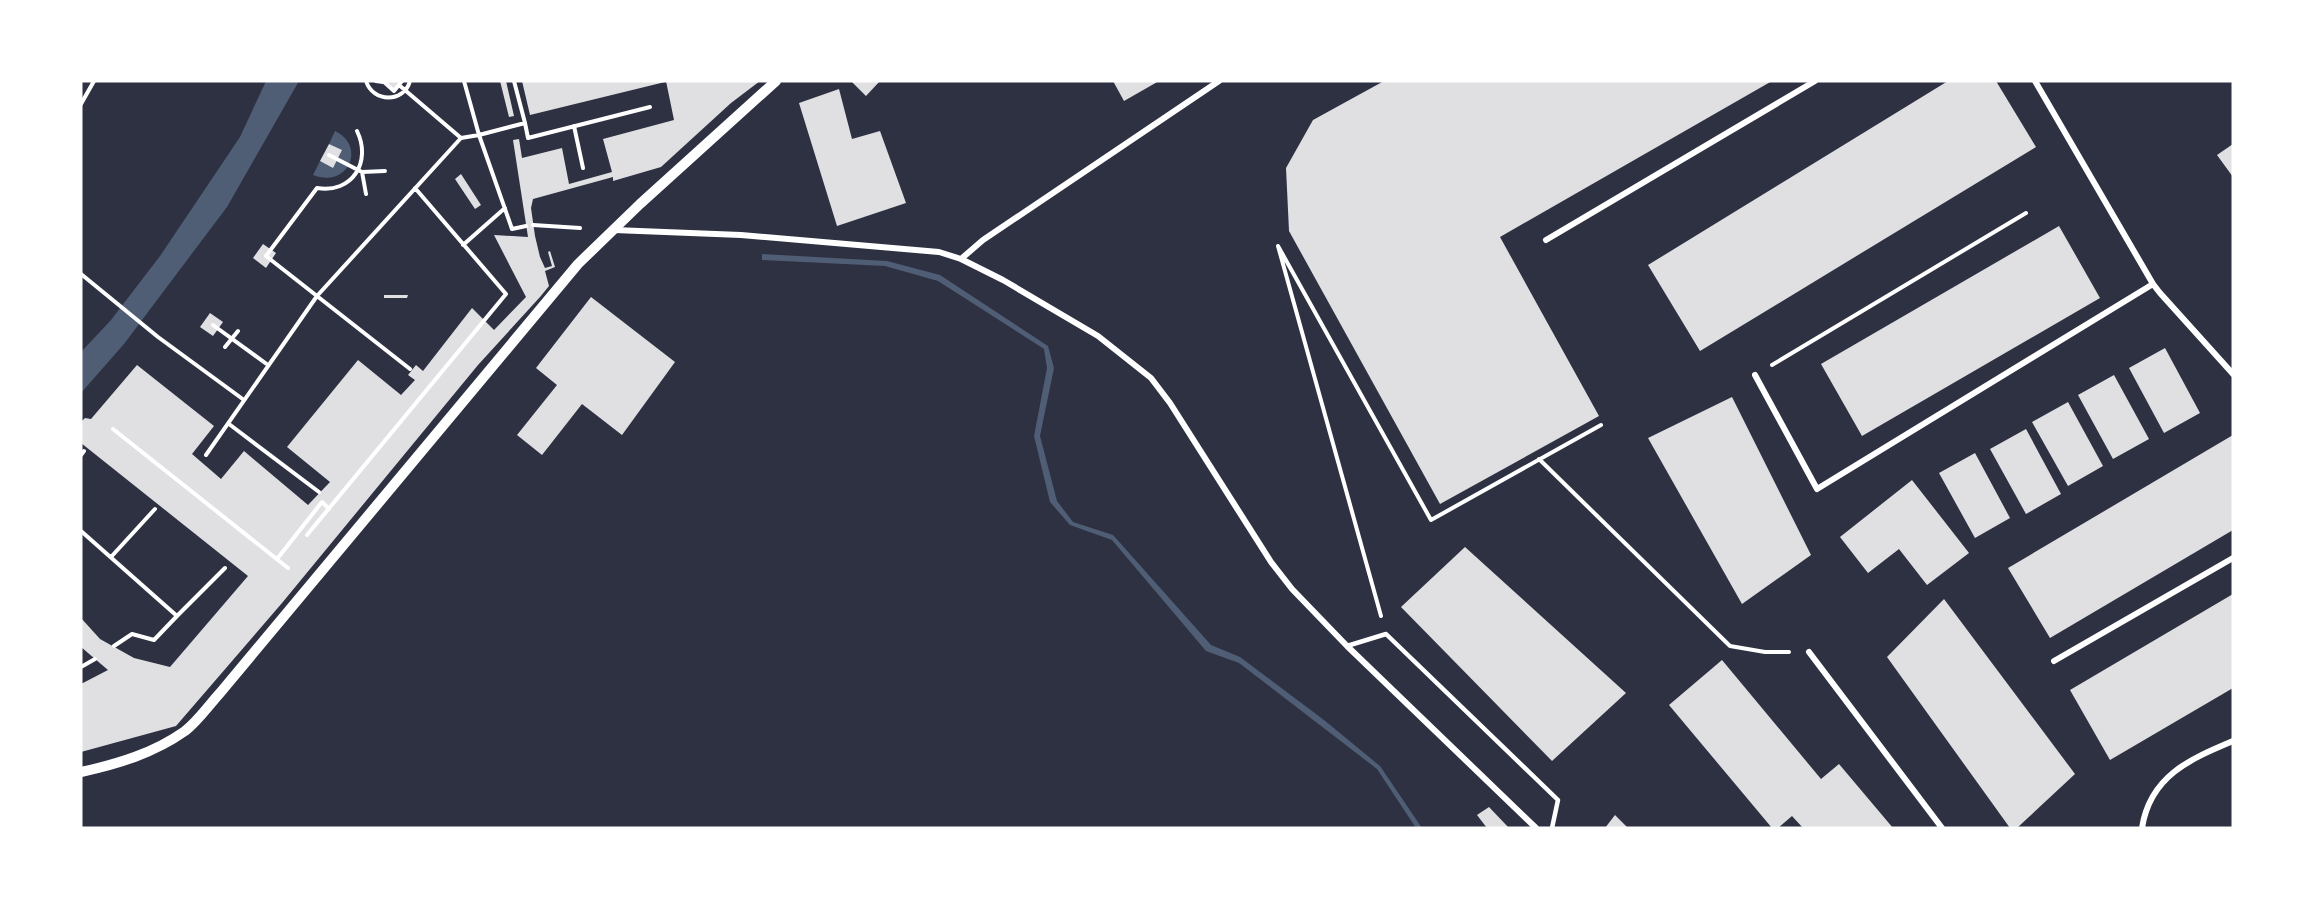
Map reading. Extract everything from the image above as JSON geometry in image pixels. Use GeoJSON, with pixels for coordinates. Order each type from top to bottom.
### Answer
{"type":"FeatureCollection","features":[{"type":"Feature","properties":{"kind":"street"},"geometry":{"type":"LineString","coordinates":[[81,772],[114,764],[153,749],[186,730],[220,693],[578,264],[776,81]]}},
{"type":"Feature","properties":{"kind":"street"},"geometry":{"type":"LineString","coordinates":[[961,259],[993,233],[1219,81]]}},
{"type":"Feature","properties":{"kind":"street"},"geometry":{"type":"LineString","coordinates":[[1546,240],[1815,81]]}},
{"type":"Feature","properties":{"kind":"street"},"geometry":{"type":"LineString","coordinates":[[2035,81],[2153,284],[2233,374]]}},
{"type":"Feature","properties":{"kind":"street"},"geometry":{"type":"LineString","coordinates":[[613,230],[741,235],[939,252],[961,259],[1003,280],[1098,336],[1150,378],[1170,403],[1271,562],[1292,589],[1347,646],[1536,828]]}},
{"type":"Feature","properties":{"kind":"street"},"geometry":{"type":"LineString","coordinates":[[1755,375],[1817,489],[2153,284]]}},
{"type":"Feature","properties":{"kind":"street"},"geometry":{"type":"LineString","coordinates":[[2054,661],[2233,558]]}},
{"type":"Feature","properties":{"kind":"street"},"geometry":{"type":"LineString","coordinates":[[1809,652],[1942,828]]}},
{"type":"Feature","properties":{"kind":"street"},"geometry":{"type":"LineString","coordinates":[[2142,828],[2143,819],[2155,790],[2171,774],[2192,759],[2233,741]]}},
{"type":"Feature","properties":{"kind":"lane"},"geometry":{"type":"LineString","coordinates":[[1347,646],[1386,634],[1558,800],[1552,828]]}},
{"type":"Feature","properties":{"kind":"path"},"geometry":{"type":"LineString","coordinates":[[81,104],[94,81]]}},
{"type":"Feature","properties":{"kind":"path"},"geometry":{"type":"LineString","coordinates":[[366,81],[375,93],[393,98],[403,94],[410,81]]}},
{"type":"Feature","properties":{"kind":"path"},"geometry":{"type":"LineString","coordinates":[[376,81],[383,81],[394,91],[401,83],[410,94],[461,138]]}},
{"type":"Feature","properties":{"kind":"path"},"geometry":{"type":"LineString","coordinates":[[464,81],[479,135],[512,229],[526,226]]}},
{"type":"Feature","properties":{"kind":"path"},"geometry":{"type":"LineString","coordinates":[[514,81],[528,138],[650,107]]}},
{"type":"Feature","properties":{"kind":"path"},"geometry":{"type":"LineString","coordinates":[[206,455],[317,296],[461,138],[525,123]]}},
{"type":"Feature","properties":{"kind":"path"},"geometry":{"type":"LineString","coordinates":[[573,126],[583,168]]}},
{"type":"Feature","properties":{"kind":"path"},"geometry":{"type":"LineString","coordinates":[[357,131],[363,149],[359,171],[366,194]]}},
{"type":"Feature","properties":{"kind":"path"},"geometry":{"type":"LineString","coordinates":[[329,155],[359,171],[385,171]]}},
{"type":"Feature","properties":{"kind":"path"},"geometry":{"type":"LineString","coordinates":[[359,171],[345,185],[324,189],[316,188],[266,256],[410,369]]}},
{"type":"Feature","properties":{"kind":"path"},"geometry":{"type":"LineString","coordinates":[[308,535],[506,294],[415,188]]}},
{"type":"Feature","properties":{"kind":"path"},"geometry":{"type":"LineString","coordinates":[[463,245],[505,208]]}},
{"type":"Feature","properties":{"kind":"path"},"geometry":{"type":"LineString","coordinates":[[1755,375],[2026,213]]}},
{"type":"Feature","properties":{"kind":"path"},"geometry":{"type":"LineString","coordinates":[[533,225],[613,230]]}},
{"type":"Feature","properties":{"kind":"path"},"geometry":{"type":"LineString","coordinates":[[1386,634],[1278,246],[1431,520],[1601,425]]}},
{"type":"Feature","properties":{"kind":"path"},"geometry":{"type":"LineString","coordinates":[[81,274],[158,337],[244,401]]}},
{"type":"Feature","properties":{"kind":"path"},"geometry":{"type":"LineString","coordinates":[[213,325],[268,365]]}},
{"type":"Feature","properties":{"kind":"path"},"geometry":{"type":"LineString","coordinates":[[225,347],[238,331]]}},
{"type":"Feature","properties":{"kind":"path"},"geometry":{"type":"LineString","coordinates":[[229,424],[319,492]]}},
{"type":"Feature","properties":{"kind":"path"},"geometry":{"type":"LineString","coordinates":[[114,429],[288,568]]}},
{"type":"Feature","properties":{"kind":"path"},"geometry":{"type":"LineString","coordinates":[[1539,459],[1731,646],[1765,652],[1809,652]]}},
{"type":"Feature","properties":{"kind":"path"},"geometry":{"type":"LineString","coordinates":[[277,559],[322,502],[329,509]]}},
{"type":"Feature","properties":{"kind":"path"},"geometry":{"type":"LineString","coordinates":[[111,557],[155,509]]}},
{"type":"Feature","properties":{"kind":"path"},"geometry":{"type":"LineString","coordinates":[[81,531],[177,616]]}},
{"type":"Feature","properties":{"kind":"path"},"geometry":{"type":"LineString","coordinates":[[114,646],[132,634],[154,640],[225,568]]}},
{"type":"Feature","properties":{"kind":"path"},"geometry":{"type":"LineString","coordinates":[[81,661],[83,666],[95,659]]}},
{"type":"Feature","properties":{"kind":"water"},"geometry":{"type":"Polygon","coordinates":[[[266,81],[299,81],[227,207],[124,344],[81,393],[81,352],[111,320],[160,256],[240,137],[266,81]]]}},
{"type":"Feature","properties":{"kind":"water"},"geometry":{"type":"Polygon","coordinates":[[[335,131],[345,138],[350,146],[349,164],[336,176],[325,178],[313,175],[320,161],[325,163],[333,146],[329,144],[335,131]]]}},
{"type":"Feature","properties":{"kind":"water"},"geometry":{"type":"Polygon","coordinates":[[[762,254],[887,261],[940,275],[1048,346],[1054,368],[1040,436],[1057,501],[1073,522],[1113,535],[1211,645],[1240,657],[1324,720],[1380,766],[1422,828],[1416,828],[1377,769],[1239,663],[1206,651],[1112,540],[1070,525],[1050,502],[1034,436],[1047,368],[1044,349],[938,281],[885,266],[762,260],[762,254]]]}},
{"type":"Feature","properties":{"kind":"building"},"geometry":{"type":"Polygon","coordinates":[[[382,81],[402,81],[394,91],[382,81]]]}},
{"type":"Feature","properties":{"kind":"building"},"geometry":{"type":"Polygon","coordinates":[[[500,81],[506,81],[514,116],[509,117],[500,81]]]}},
{"type":"Feature","properties":{"kind":"building"},"geometry":{"type":"Polygon","coordinates":[[[522,81],[665,81],[665,82],[530,115],[522,81]]]}},
{"type":"Feature","properties":{"kind":"building"},"geometry":{"type":"Polygon","coordinates":[[[666,81],[760,81],[731,103],[661,167],[613,181],[613,177],[533,199],[531,208],[540,257],[545,268],[552,266],[548,252],[550,251],[555,267],[545,271],[549,286],[478,365],[282,603],[176,726],[81,752],[81,684],[108,670],[81,647],[81,618],[100,639],[134,658],[170,667],[248,576],[81,443],[81,422],[85,418],[91,419],[137,365],[214,426],[192,454],[221,479],[244,451],[308,505],[330,482],[287,447],[358,360],[401,395],[415,380],[408,375],[416,365],[423,371],[472,308],[494,330],[526,297],[494,235],[528,237],[513,140],[519,139],[522,158],[562,148],[569,184],[612,172],[603,139],[674,120],[666,81]]]}},
{"type":"Feature","properties":{"kind":"building"},"geometry":{"type":"Polygon","coordinates":[[[851,81],[880,81],[866,96],[851,81]]]}},
{"type":"Feature","properties":{"kind":"building"},"geometry":{"type":"Polygon","coordinates":[[[1113,81],[1159,81],[1124,101],[1113,81]]]}},
{"type":"Feature","properties":{"kind":"building"},"geometry":{"type":"Polygon","coordinates":[[[1384,81],[1772,81],[1500,237],[1599,416],[1440,504],[1289,231],[1286,168],[1313,120],[1384,81]]]}},
{"type":"Feature","properties":{"kind":"building"},"geometry":{"type":"Polygon","coordinates":[[[1948,81],[1996,81],[2036,147],[1700,351],[1648,265],[1948,81]]]}},
{"type":"Feature","properties":{"kind":"building"},"geometry":{"type":"Polygon","coordinates":[[[839,89],[852,139],[880,131],[906,203],[837,226],[799,103],[839,89]]]}},
{"type":"Feature","properties":{"kind":"building"},"geometry":{"type":"Polygon","coordinates":[[[329,144],[342,150],[333,168],[320,161],[329,144]]]}},
{"type":"Feature","properties":{"kind":"building"},"geometry":{"type":"Polygon","coordinates":[[[2233,144],[2233,177],[2217,155],[2233,144]]]}},
{"type":"Feature","properties":{"kind":"building"},"geometry":{"type":"Polygon","coordinates":[[[461,174],[481,205],[475,209],[455,179],[461,174]]]}},
{"type":"Feature","properties":{"kind":"building"},"geometry":{"type":"Polygon","coordinates":[[[2059,226],[2100,298],[1862,436],[1821,364],[2059,226]]]}},
{"type":"Feature","properties":{"kind":"building"},"geometry":{"type":"Polygon","coordinates":[[[263,244],[276,253],[266,268],[253,258],[263,244]]]}},
{"type":"Feature","properties":{"kind":"building"},"geometry":{"type":"Polygon","coordinates":[[[384,295],[408,295],[407,298],[384,298],[384,295]]]}},
{"type":"Feature","properties":{"kind":"building"},"geometry":{"type":"Polygon","coordinates":[[[591,297],[675,362],[622,435],[582,404],[542,455],[517,435],[557,385],[536,368],[591,297]]]}},
{"type":"Feature","properties":{"kind":"building"},"geometry":{"type":"Polygon","coordinates":[[[210,313],[223,322],[213,336],[200,327],[210,313]]]}},
{"type":"Feature","properties":{"kind":"building"},"geometry":{"type":"Polygon","coordinates":[[[2165,348],[2200,413],[2164,433],[2129,368],[2165,348]]]}},
{"type":"Feature","properties":{"kind":"building"},"geometry":{"type":"Polygon","coordinates":[[[2114,375],[2149,439],[2113,459],[2078,395],[2114,375]]]}},
{"type":"Feature","properties":{"kind":"building"},"geometry":{"type":"Polygon","coordinates":[[[1732,397],[1811,555],[1742,604],[1648,438],[1732,397]]]}},
{"type":"Feature","properties":{"kind":"building"},"geometry":{"type":"Polygon","coordinates":[[[2068,402],[2103,466],[2068,486],[2032,422],[2068,402]]]}},
{"type":"Feature","properties":{"kind":"building"},"geometry":{"type":"Polygon","coordinates":[[[2026,429],[2061,494],[2026,514],[1990,449],[2026,429]]]}},
{"type":"Feature","properties":{"kind":"building"},"geometry":{"type":"Polygon","coordinates":[[[2233,435],[2233,530],[2050,638],[2008,568],[2233,435]]]}},
{"type":"Feature","properties":{"kind":"building"},"geometry":{"type":"Polygon","coordinates":[[[1975,453],[2010,518],[1975,538],[1939,473],[1975,453]]]}},
{"type":"Feature","properties":{"kind":"building"},"geometry":{"type":"Polygon","coordinates":[[[1912,480],[1969,553],[1927,585],[1899,549],[1868,573],[1840,537],[1912,480]]]}},
{"type":"Feature","properties":{"kind":"building"},"geometry":{"type":"Polygon","coordinates":[[[1465,547],[1626,693],[1552,761],[1401,607],[1465,547]]]}},
{"type":"Feature","properties":{"kind":"building"},"geometry":{"type":"Polygon","coordinates":[[[2233,594],[2233,688],[2110,760],[2070,690],[2233,594]]]}},
{"type":"Feature","properties":{"kind":"building"},"geometry":{"type":"Polygon","coordinates":[[[1944,599],[2075,774],[2017,828],[2010,828],[1887,657],[1944,599]]]}},
{"type":"Feature","properties":{"kind":"building"},"geometry":{"type":"Polygon","coordinates":[[[1722,660],[1821,779],[1839,764],[1893,828],[1803,828],[1792,816],[1778,828],[1772,828],[1669,705],[1722,660]]]}},
{"type":"Feature","properties":{"kind":"building"},"geometry":{"type":"Polygon","coordinates":[[[1489,807],[1509,828],[1487,828],[1477,815],[1489,807]]]}},
{"type":"Feature","properties":{"kind":"building"},"geometry":{"type":"Polygon","coordinates":[[[1615,815],[1628,828],[1605,828],[1615,815]]]}}]}
